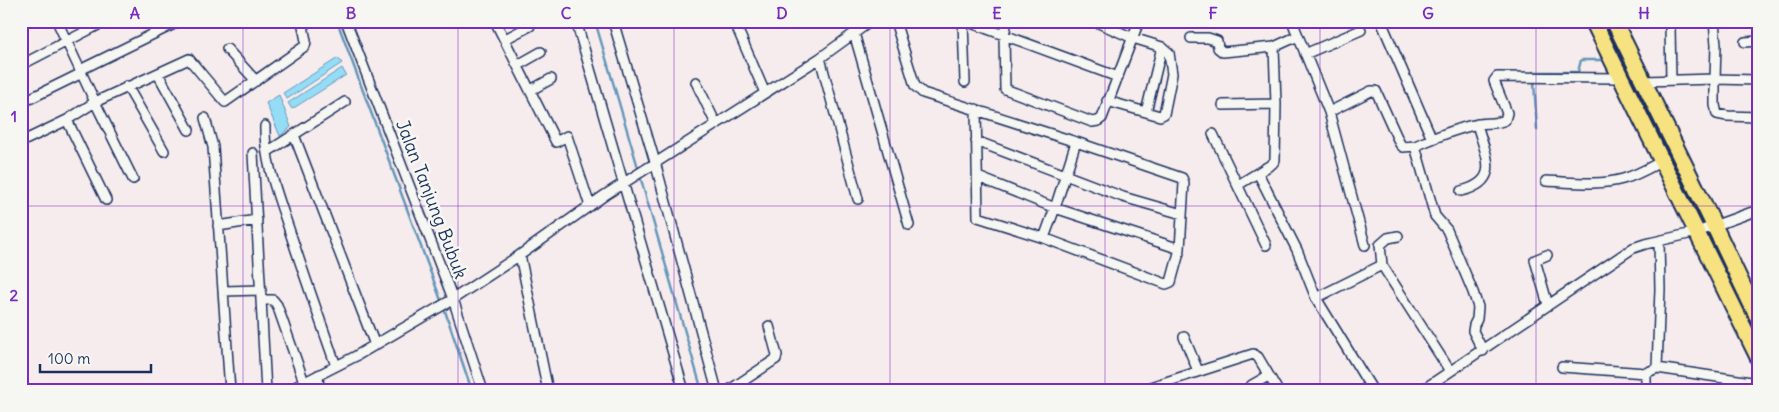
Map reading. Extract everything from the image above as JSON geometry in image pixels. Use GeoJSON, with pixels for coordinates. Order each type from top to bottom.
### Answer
{"type":"FeatureCollection","features":[{"type":"Feature","properties":{"kind":"highway"},"geometry":{"type":"LineString","coordinates":[[1593,21],[1758,357]]}},
{"type":"Feature","properties":{"kind":"highway"},"geometry":{"type":"LineString","coordinates":[[1614,21],[1758,318]]}},
{"type":"Feature","properties":{"kind":"street"},"geometry":{"type":"LineString","coordinates":[[57,21],[133,179]]}},
{"type":"Feature","properties":{"kind":"street"},"geometry":{"type":"LineString","coordinates":[[21,65],[106,21]]}},
{"type":"Feature","properties":{"kind":"street"},"geometry":{"type":"LineString","coordinates":[[23,102],[180,21]]}},
{"type":"Feature","properties":{"kind":"street"},"geometry":{"type":"LineString","coordinates":[[21,142],[67,120],[95,102],[127,86],[189,59],[224,102],[305,46],[306,41],[302,21]]}},
{"type":"Feature","properties":{"kind":"street","name":"Jalan Tanjung Bubuk"},"geometry":{"type":"LineString","coordinates":[[346,21],[451,300],[483,391]]}},
{"type":"Feature","properties":{"kind":"street"},"geometry":{"type":"LineString","coordinates":[[495,21],[556,142],[567,136],[590,206]]}},
{"type":"Feature","properties":{"kind":"street"},"geometry":{"type":"LineString","coordinates":[[576,21],[626,182],[684,391]]}},
{"type":"Feature","properties":{"kind":"street"},"geometry":{"type":"LineString","coordinates":[[612,21],[717,391]]}},
{"type":"Feature","properties":{"kind":"street"},"geometry":{"type":"LineString","coordinates":[[734,21],[765,93]]}},
{"type":"Feature","properties":{"kind":"street"},"geometry":{"type":"LineString","coordinates":[[287,391],[375,345],[451,300],[653,164],[820,58],[871,21]]}},
{"type":"Feature","properties":{"kind":"street"},"geometry":{"type":"LineString","coordinates":[[895,21],[916,88],[923,93],[976,109],[1182,178],[1184,183],[1180,249],[1171,282],[1166,284],[1044,238],[979,217],[976,109]]}},
{"type":"Feature","properties":{"kind":"street"},"geometry":{"type":"LineString","coordinates":[[965,82],[964,21],[1118,77]]}},
{"type":"Feature","properties":{"kind":"street"},"geometry":{"type":"LineString","coordinates":[[1007,21],[1004,35],[1005,87],[1007,91],[1092,122],[1102,118],[1139,21]]}},
{"type":"Feature","properties":{"kind":"street"},"geometry":{"type":"LineString","coordinates":[[1094,21],[1133,38],[1162,47],[1169,53],[1172,74],[1165,114],[1160,116],[1107,102]]}},
{"type":"Feature","properties":{"kind":"street"},"geometry":{"type":"LineString","coordinates":[[1292,21],[1329,112],[1365,245]]}},
{"type":"Feature","properties":{"kind":"street"},"geometry":{"type":"LineString","coordinates":[[1381,21],[1432,139]]}},
{"type":"Feature","properties":{"kind":"street"},"geometry":{"type":"LineString","coordinates":[[1714,21],[1716,46],[1715,106],[1717,114],[1758,117]]}},
{"type":"Feature","properties":{"kind":"street"},"geometry":{"type":"LineString","coordinates":[[505,39],[530,26]]}},
{"type":"Feature","properties":{"kind":"street"},"geometry":{"type":"LineString","coordinates":[[1670,27],[1671,80]]}},
{"type":"Feature","properties":{"kind":"street"},"geometry":{"type":"LineString","coordinates":[[1305,54],[1361,30]]}},
{"type":"Feature","properties":{"kind":"street"},"geometry":{"type":"LineString","coordinates":[[854,33],[909,225]]}},
{"type":"Feature","properties":{"kind":"street"},"geometry":{"type":"LineString","coordinates":[[1191,38],[1213,39],[1217,41],[1219,50],[1225,52],[1274,47],[1298,36]]}},
{"type":"Feature","properties":{"kind":"street"},"geometry":{"type":"LineString","coordinates":[[1745,42],[1758,41]]}},
{"type":"Feature","properties":{"kind":"street"},"geometry":{"type":"LineString","coordinates":[[1146,112],[1162,47]]}},
{"type":"Feature","properties":{"kind":"street"},"geometry":{"type":"LineString","coordinates":[[1238,185],[1274,163],[1276,158],[1274,47]]}},
{"type":"Feature","properties":{"kind":"street"},"geometry":{"type":"LineString","coordinates":[[228,49],[256,81]]}},
{"type":"Feature","properties":{"kind":"street"},"geometry":{"type":"LineString","coordinates":[[518,65],[541,52]]}},
{"type":"Feature","properties":{"kind":"street"},"geometry":{"type":"LineString","coordinates":[[820,58],[858,199]]}},
{"type":"Feature","properties":{"kind":"street"},"geometry":{"type":"LineString","coordinates":[[158,74],[190,130]]}},
{"type":"Feature","properties":{"kind":"street"},"geometry":{"type":"LineString","coordinates":[[1329,112],[1372,91],[1376,91],[1400,144],[1404,147],[1415,146],[1477,124],[1500,122],[1506,119],[1506,113],[1494,81],[1496,76],[1620,78]]}},
{"type":"Feature","properties":{"kind":"street"},"geometry":{"type":"LineString","coordinates":[[531,90],[551,79]]}},
{"type":"Feature","properties":{"kind":"street"},"geometry":{"type":"LineString","coordinates":[[1644,81],[1758,80]]}},
{"type":"Feature","properties":{"kind":"street"},"geometry":{"type":"LineString","coordinates":[[696,82],[716,124]]}},
{"type":"Feature","properties":{"kind":"street"},"geometry":{"type":"LineString","coordinates":[[127,86],[164,151]]}},
{"type":"Feature","properties":{"kind":"street"},"geometry":{"type":"LineString","coordinates":[[267,152],[345,102]]}},
{"type":"Feature","properties":{"kind":"street"},"geometry":{"type":"LineString","coordinates":[[1224,105],[1276,104]]}},
{"type":"Feature","properties":{"kind":"street"},"geometry":{"type":"LineString","coordinates":[[205,118],[213,147],[230,391]]}},
{"type":"Feature","properties":{"kind":"street"},"geometry":{"type":"LineString","coordinates":[[67,120],[106,200]]}},
{"type":"Feature","properties":{"kind":"street"},"geometry":{"type":"LineString","coordinates":[[1460,191],[1481,184],[1488,170],[1477,124]]}},
{"type":"Feature","properties":{"kind":"street"},"geometry":{"type":"LineString","coordinates":[[265,126],[267,152],[275,187],[336,366]]}},
{"type":"Feature","properties":{"kind":"street"},"geometry":{"type":"LineString","coordinates":[[1213,134],[1266,245]]}},
{"type":"Feature","properties":{"kind":"street"},"geometry":{"type":"LineString","coordinates":[[294,135],[375,345]]}},
{"type":"Feature","properties":{"kind":"street"},"geometry":{"type":"LineString","coordinates":[[976,141],[1124,197],[1182,214]]}},
{"type":"Feature","properties":{"kind":"street"},"geometry":{"type":"LineString","coordinates":[[1044,238],[1076,142]]}},
{"type":"Feature","properties":{"kind":"street"},"geometry":{"type":"LineString","coordinates":[[1415,146],[1434,216],[1447,230],[1474,292],[1478,307],[1478,319],[1474,325],[1474,332],[1483,351]]}},
{"type":"Feature","properties":{"kind":"street"},"geometry":{"type":"LineString","coordinates":[[253,153],[266,391]]}},
{"type":"Feature","properties":{"kind":"street"},"geometry":{"type":"LineString","coordinates":[[1546,181],[1581,183],[1618,181],[1662,161]]}},
{"type":"Feature","properties":{"kind":"street"},"geometry":{"type":"LineString","coordinates":[[1258,173],[1297,250],[1316,298],[1373,391]]}},
{"type":"Feature","properties":{"kind":"street"},"geometry":{"type":"LineString","coordinates":[[978,177],[1055,208],[1180,249]]}},
{"type":"Feature","properties":{"kind":"street"},"geometry":{"type":"LineString","coordinates":[[1421,391],[1450,370],[1483,351],[1633,248],[1697,232],[1758,210]]}},
{"type":"Feature","properties":{"kind":"street"},"geometry":{"type":"LineString","coordinates":[[218,226],[256,220]]}},
{"type":"Feature","properties":{"kind":"street"},"geometry":{"type":"LineString","coordinates":[[1398,236],[1388,238],[1380,245],[1382,265],[1450,370]]}},
{"type":"Feature","properties":{"kind":"street"},"geometry":{"type":"LineString","coordinates":[[1657,368],[1660,289],[1659,241]]}},
{"type":"Feature","properties":{"kind":"street"},"geometry":{"type":"LineString","coordinates":[[520,255],[548,391]]}},
{"type":"Feature","properties":{"kind":"street"},"geometry":{"type":"LineString","coordinates":[[1547,255],[1535,261],[1548,305]]}},
{"type":"Feature","properties":{"kind":"street"},"geometry":{"type":"LineString","coordinates":[[1316,298],[1382,265]]}},
{"type":"Feature","properties":{"kind":"street"},"geometry":{"type":"LineString","coordinates":[[222,292],[261,290]]}},
{"type":"Feature","properties":{"kind":"street"},"geometry":{"type":"LineString","coordinates":[[261,300],[274,300],[277,305],[304,382]]}},
{"type":"Feature","properties":{"kind":"street"},"geometry":{"type":"LineString","coordinates":[[728,391],[776,359],[777,355],[769,326]]}},
{"type":"Feature","properties":{"kind":"street"},"geometry":{"type":"LineString","coordinates":[[1184,337],[1198,371]]}},
{"type":"Feature","properties":{"kind":"street"},"geometry":{"type":"LineString","coordinates":[[1138,391],[1253,354],[1258,357],[1278,391]]}},
{"type":"Feature","properties":{"kind":"street"},"geometry":{"type":"LineString","coordinates":[[1562,367],[1646,373],[1657,368],[1758,383]]}},
{"type":"Feature","properties":{"kind":"street"},"geometry":{"type":"LineString","coordinates":[[1646,373],[1646,391]]}},
{"type":"Feature","properties":{"kind":"street"},"geometry":{"type":"LineString","coordinates":[[318,375],[319,391]]}},
{"type":"Feature","properties":{"kind":"street"},"geometry":{"type":"LineString","coordinates":[[1246,391],[1252,385],[1268,376]]}},
{"type":"Feature","properties":{"kind":"water"},"geometry":{"type":"Polygon","coordinates":[[[338,58],[342,63],[287,99],[283,93],[338,58]]]}},
{"type":"Feature","properties":{"kind":"water"},"geometry":{"type":"Polygon","coordinates":[[[342,68],[346,75],[292,109],[288,103],[342,68]]]}},
{"type":"Feature","properties":{"kind":"water"},"geometry":{"type":"Polygon","coordinates":[[[279,95],[291,127],[280,136],[266,103],[279,95]]]}},
{"type":"Feature","properties":{"kind":"waterway"},"geometry":{"type":"LineString","coordinates":[[337,21],[442,303]]}},
{"type":"Feature","properties":{"kind":"waterway"},"geometry":{"type":"LineString","coordinates":[[595,21],[639,171]]}},
{"type":"Feature","properties":{"kind":"waterway"},"geometry":{"type":"LineString","coordinates":[[1534,72],[1578,72],[1581,60],[1601,60],[1601,53]]}},
{"type":"Feature","properties":{"kind":"waterway"},"geometry":{"type":"LineString","coordinates":[[1534,81],[1537,130]]}},
{"type":"Feature","properties":{"kind":"waterway"},"geometry":{"type":"LineString","coordinates":[[640,176],[702,391]]}},
{"type":"Feature","properties":{"kind":"waterway"},"geometry":{"type":"LineString","coordinates":[[444,308],[472,391]]}}]}
